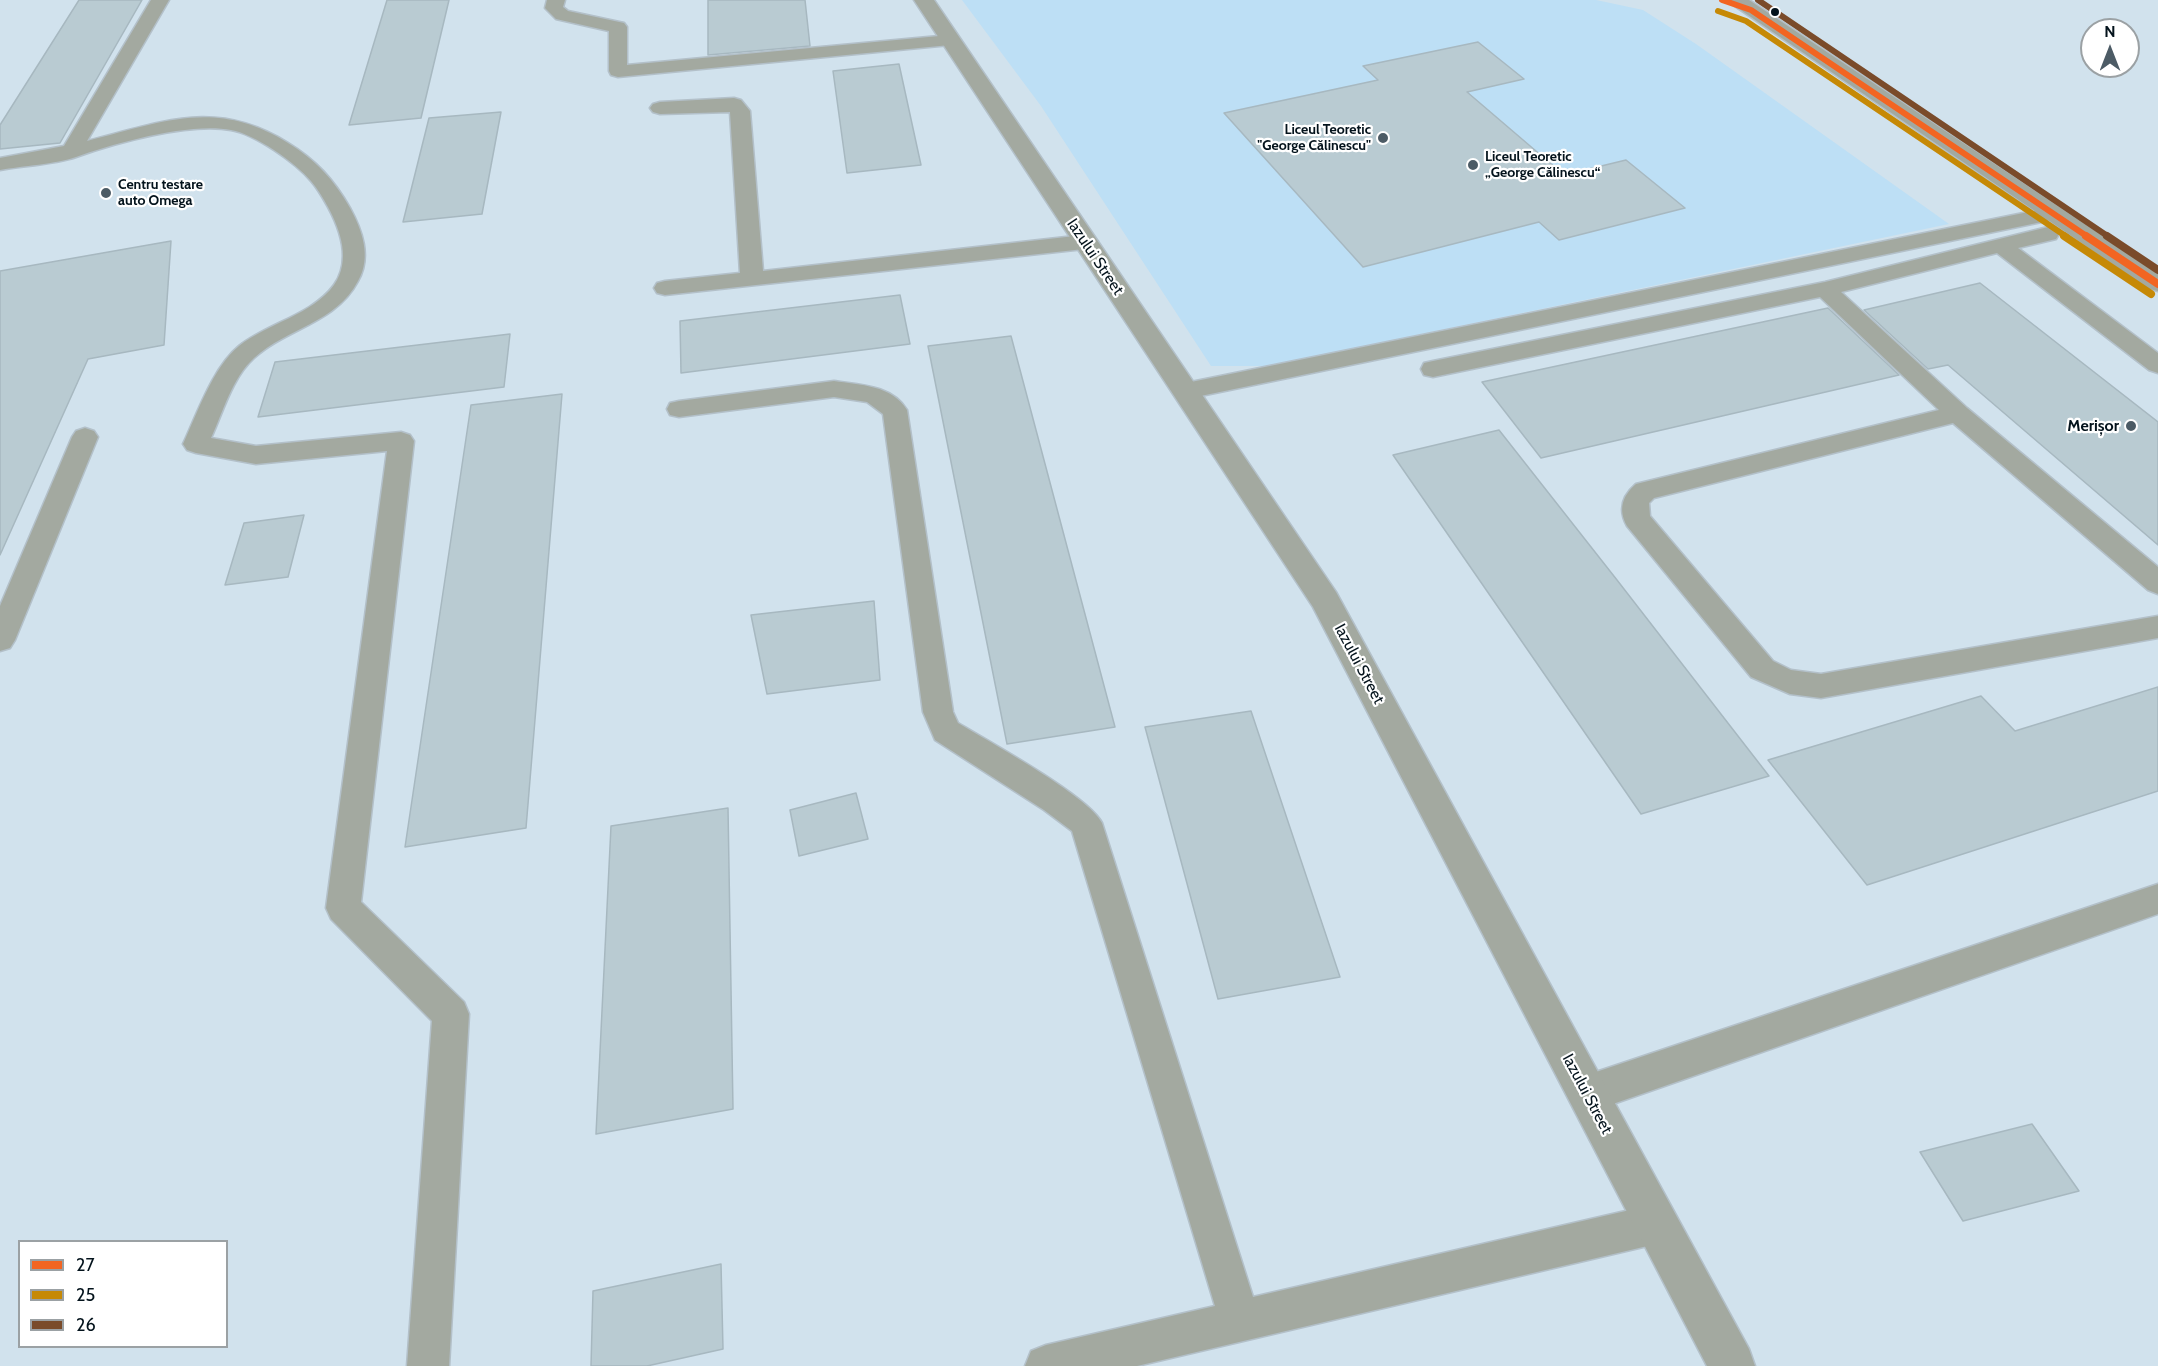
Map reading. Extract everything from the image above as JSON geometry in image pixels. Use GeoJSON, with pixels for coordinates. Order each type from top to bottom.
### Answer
{"type":"FeatureCollection","features":[{"type":"Feature","properties":{"kind":"street","name":"Iazului Street"},"geometry":{"type":"LineString","coordinates":[[924,0],[1325,600],[1732,1366]]}},
{"type":"Feature","properties":{"kind":"street"},"geometry":{"type":"LineString","coordinates":[[1722,0],[1743,5],[2158,284]]}},
{"type":"Feature","properties":{"kind":"lane"},"geometry":{"type":"LineString","coordinates":[[71,152],[160,0]]}},
{"type":"Feature","properties":{"kind":"lane"},"geometry":{"type":"LineString","coordinates":[[556,0],[554,8],[562,15],[618,27],[618,71],[950,39]]}},
{"type":"Feature","properties":{"kind":"lane"},"geometry":{"type":"LineString","coordinates":[[660,108],[734,104],[740,111],[752,279]]}},
{"type":"Feature","properties":{"kind":"lane"},"geometry":{"type":"LineString","coordinates":[[0,164],[71,152],[192,125],[224,123],[245,128],[310,168],[326,185],[343,215],[356,246],[353,270],[343,290],[323,306],[244,353],[222,388],[196,444],[256,455],[401,441],[343,908],[451,1014],[428,1366]]}},
{"type":"Feature","properties":{"kind":"lane"},"geometry":{"type":"LineString","coordinates":[[1186,391],[2053,213]]}},
{"type":"Feature","properties":{"kind":"lane"},"geometry":{"type":"LineString","coordinates":[[1433,369],[1825,289],[2075,227]]}},
{"type":"Feature","properties":{"kind":"lane"},"geometry":{"type":"LineString","coordinates":[[665,288],[1084,242]]}},
{"type":"Feature","properties":{"kind":"lane"},"geometry":{"type":"LineString","coordinates":[[2002,246],[2158,365]]}},
{"type":"Feature","properties":{"kind":"lane"},"geometry":{"type":"LineString","coordinates":[[1825,289],[1958,414],[2158,583]]}},
{"type":"Feature","properties":{"kind":"lane"},"geometry":{"type":"LineString","coordinates":[[679,409],[834,389],[874,395],[895,410],[939,712],[946,731],[1055,800],[1086,823],[1240,1321]]}},
{"type":"Feature","properties":{"kind":"lane"},"geometry":{"type":"LineString","coordinates":[[1958,414],[1645,491],[1636,498],[1634,508],[1637,519],[1762,669],[1778,680],[1798,685],[1821,686],[2158,627]]}},
{"type":"Feature","properties":{"kind":"lane"},"geometry":{"type":"LineString","coordinates":[[0,640],[85,437]]}},
{"type":"Feature","properties":{"kind":"lane"},"geometry":{"type":"LineString","coordinates":[[1587,1094],[2158,899]]}},
{"type":"Feature","properties":{"kind":"lane"},"geometry":{"type":"LineString","coordinates":[[1046,1366],[1656,1224]]}},
{"type":"Feature","properties":{"kind":"shaded area","name":"Liceul Teoretic „George Călinescu“"},"geometry":{"type":"Polygon","coordinates":[[[962,0],[1596,0],[1643,10],[1696,44],[1949,224],[1268,366],[1211,366],[1041,106],[962,0]]]}},
{"type":"Feature","properties":{"kind":"building"},"geometry":{"type":"Polygon","coordinates":[[[79,0],[142,0],[60,143],[0,149],[0,125],[79,0]]]}},
{"type":"Feature","properties":{"kind":"building"},"geometry":{"type":"Polygon","coordinates":[[[387,0],[449,0],[421,118],[349,125],[387,0]]]}},
{"type":"Feature","properties":{"kind":"building"},"geometry":{"type":"Polygon","coordinates":[[[708,0],[805,0],[810,46],[708,55],[708,0]]]}},
{"type":"Feature","properties":{"kind":"building","name":"Liceul Teoretic \"George Călinescu\""},"geometry":{"type":"Polygon","coordinates":[[[1478,42],[1524,79],[1467,92],[1564,175],[1626,160],[1685,208],[1559,240],[1539,222],[1363,267],[1224,113],[1378,80],[1363,66],[1478,42]]]}},
{"type":"Feature","properties":{"kind":"building"},"geometry":{"type":"Polygon","coordinates":[[[899,64],[921,165],[847,173],[833,71],[899,64]]]}},
{"type":"Feature","properties":{"kind":"building"},"geometry":{"type":"Polygon","coordinates":[[[501,112],[482,214],[403,222],[429,118],[501,112]]]}},
{"type":"Feature","properties":{"kind":"building"},"geometry":{"type":"Polygon","coordinates":[[[171,241],[164,345],[88,359],[0,555],[0,271],[171,241]]]}},
{"type":"Feature","properties":{"kind":"building"},"geometry":{"type":"Polygon","coordinates":[[[1980,283],[2158,422],[2158,545],[1948,365],[1928,369],[1864,310],[1980,283]]]}},
{"type":"Feature","properties":{"kind":"building"},"geometry":{"type":"Polygon","coordinates":[[[900,295],[910,344],[681,373],[680,321],[900,295]]]}},
{"type":"Feature","properties":{"kind":"building"},"geometry":{"type":"Polygon","coordinates":[[[1828,308],[1899,375],[1541,458],[1482,382],[1828,308]]]}},
{"type":"Feature","properties":{"kind":"building"},"geometry":{"type":"Polygon","coordinates":[[[510,334],[504,387],[258,417],[275,362],[510,334]]]}},
{"type":"Feature","properties":{"kind":"building"},"geometry":{"type":"Polygon","coordinates":[[[1011,336],[1115,727],[1007,744],[928,346],[1011,336]]]}},
{"type":"Feature","properties":{"kind":"building"},"geometry":{"type":"Polygon","coordinates":[[[562,394],[526,828],[405,847],[471,405],[562,394]]]}},
{"type":"Feature","properties":{"kind":"building"},"geometry":{"type":"Polygon","coordinates":[[[1499,430],[1769,776],[1641,814],[1393,455],[1499,430]]]}},
{"type":"Feature","properties":{"kind":"building"},"geometry":{"type":"Polygon","coordinates":[[[304,515],[288,577],[225,585],[244,523],[304,515]]]}},
{"type":"Feature","properties":{"kind":"building"},"geometry":{"type":"Polygon","coordinates":[[[874,601],[880,680],[767,694],[751,615],[874,601]]]}},
{"type":"Feature","properties":{"kind":"building"},"geometry":{"type":"Polygon","coordinates":[[[2158,687],[2158,791],[1867,885],[1768,760],[1981,696],[2015,731],[2158,687]]]}},
{"type":"Feature","properties":{"kind":"building"},"geometry":{"type":"Polygon","coordinates":[[[1251,711],[1340,977],[1218,999],[1145,727],[1251,711]]]}},
{"type":"Feature","properties":{"kind":"building"},"geometry":{"type":"Polygon","coordinates":[[[856,793],[868,839],[799,856],[790,810],[856,793]]]}},
{"type":"Feature","properties":{"kind":"building"},"geometry":{"type":"Polygon","coordinates":[[[728,808],[733,1109],[596,1134],[611,826],[728,808]]]}},
{"type":"Feature","properties":{"kind":"building"},"geometry":{"type":"Polygon","coordinates":[[[2032,1124],[2079,1191],[1963,1221],[1920,1152],[2032,1124]]]}},
{"type":"Feature","properties":{"kind":"building"},"geometry":{"type":"Polygon","coordinates":[[[721,1264],[723,1349],[647,1366],[591,1366],[593,1291],[721,1264]]]}},
{"type":"Feature","properties":{"kind":"transit line","name":"27"},"geometry":{"type":"LineString","coordinates":[[1722,0],[1751,10],[2158,284]]}},
{"type":"Feature","properties":{"kind":"transit line","name":"26"},"geometry":{"type":"LineString","coordinates":[[1758,0],[2158,270]]}},
{"type":"Feature","properties":{"kind":"transit line","name":"25"},"geometry":{"type":"LineString","coordinates":[[1718,11],[1746,21],[2151,294]]}},
{"type":"Feature","properties":{"kind":"place","name":"Liceul Teoretic \"George Călinescu\""},"geometry":{"type":"Point","coordinates":[1383,138]}},
{"type":"Feature","properties":{"kind":"place","name":"Liceul Teoretic „George Călinescu“"},"geometry":{"type":"Point","coordinates":[1473,165]}},
{"type":"Feature","properties":{"kind":"place","name":"Centru testare auto Omega"},"geometry":{"type":"Point","coordinates":[106,193]}},
{"type":"Feature","properties":{"kind":"place","name":"Merișor"},"geometry":{"type":"Point","coordinates":[2131,426]}}]}
